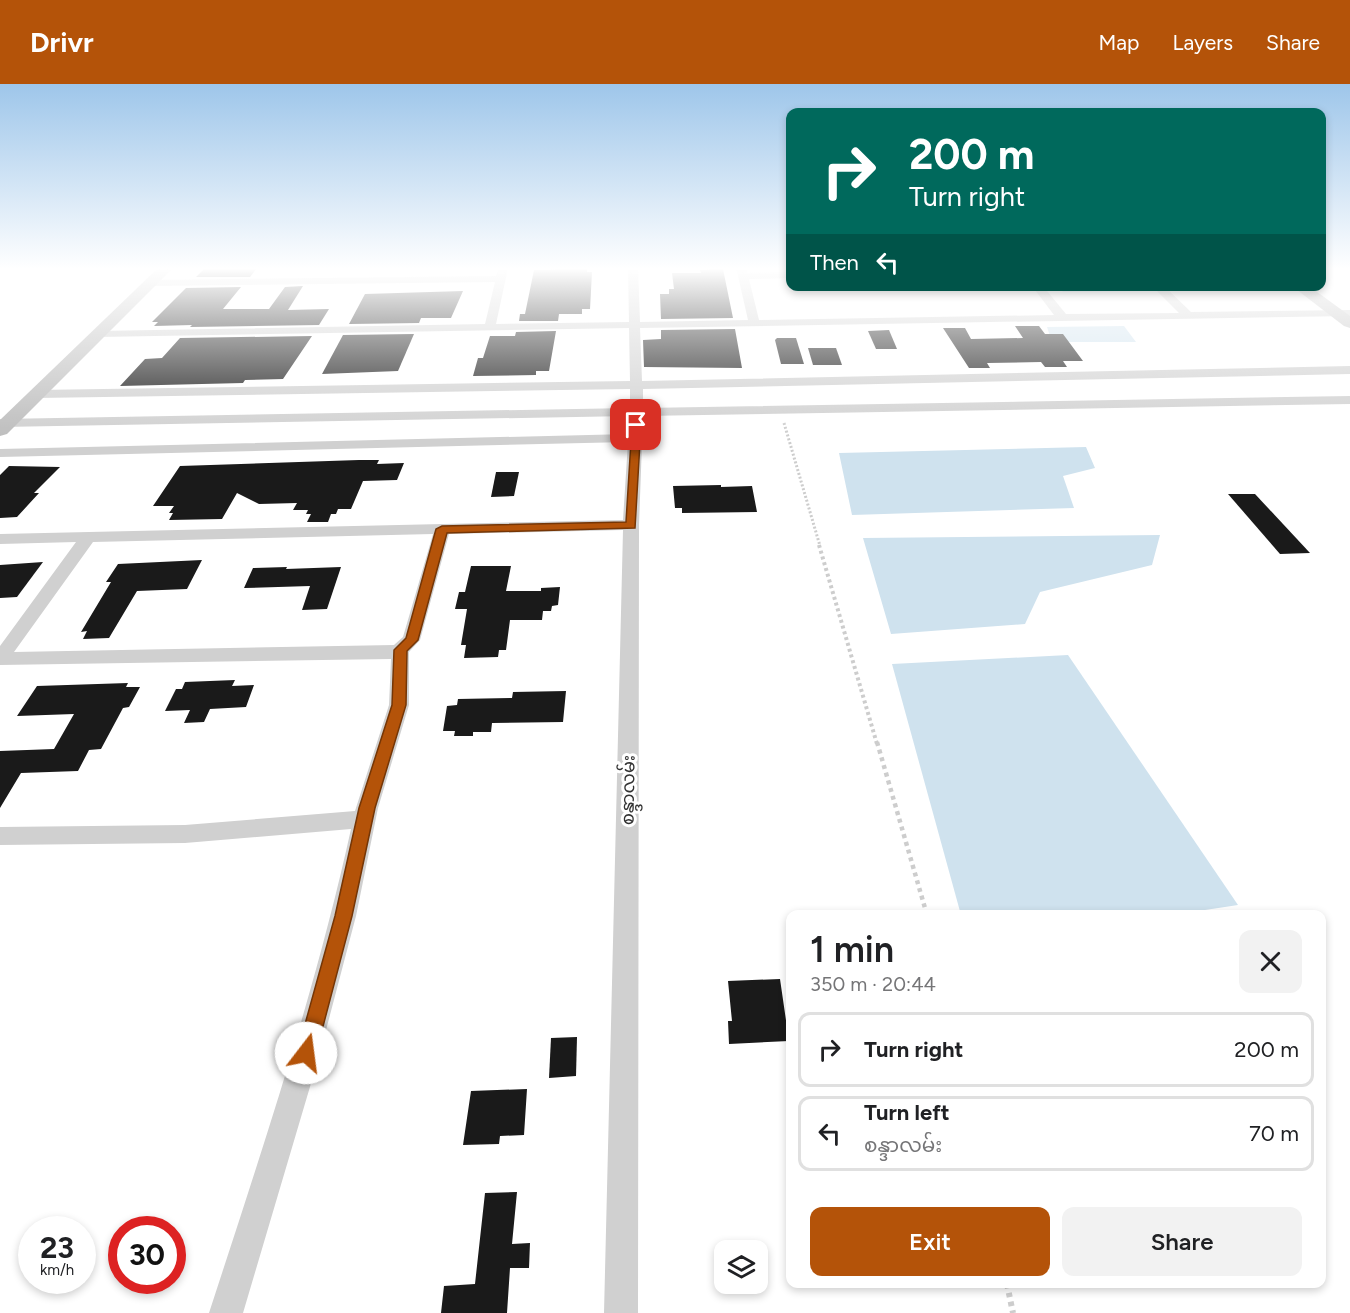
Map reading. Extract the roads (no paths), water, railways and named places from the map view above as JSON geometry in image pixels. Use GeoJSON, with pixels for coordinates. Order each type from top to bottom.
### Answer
{"type":"FeatureCollection","features":[{"type":"Feature","properties":{"kind":"street"},"geometry":{"type":"LineString","coordinates":[[2,425],[107,324]]}},
{"type":"Feature","properties":{"kind":"street"},"geometry":{"type":"LineString","coordinates":[[97,334],[660,324]]}},
{"type":"Feature","properties":{"kind":"street","name":"စန္ဒာလမ်း"},"geometry":{"type":"LineString","coordinates":[[621,1313],[631,525],[637,412],[634,325]]}},
{"type":"Feature","properties":{"kind":"street"},"geometry":{"type":"LineString","coordinates":[[36,394],[636,385],[1350,370]]}},
{"type":"Feature","properties":{"kind":"street"},"geometry":{"type":"LineString","coordinates":[[2,425],[1350,400]]}},
{"type":"Feature","properties":{"kind":"street"},"geometry":{"type":"LineString","coordinates":[[0,453],[636,438]]}},
{"type":"Feature","properties":{"kind":"street"},"geometry":{"type":"LineString","coordinates":[[0,539],[631,525]]}},
{"type":"Feature","properties":{"kind":"street"},"geometry":{"type":"LineString","coordinates":[[0,659],[389,653],[400,650],[411,640],[442,529]]}},
{"type":"Feature","properties":{"kind":"street"},"geometry":{"type":"LineString","coordinates":[[0,659],[88,537]]}},
{"type":"Feature","properties":{"kind":"street"},"geometry":{"type":"LineString","coordinates":[[226,1313],[306,1053],[344,916],[365,819],[399,705],[400,650]]}},
{"type":"Feature","properties":{"kind":"street"},"geometry":{"type":"LineString","coordinates":[[0,836],[185,834],[365,819]]}},
{"type":"Feature","properties":{"kind":"water"},"geometry":{"type":"Polygon","coordinates":[[[1124,326],[1136,342],[1052,342],[1047,327],[1124,326]]]}},
{"type":"Feature","properties":{"kind":"water"},"geometry":{"type":"Polygon","coordinates":[[[1086,447],[1095,468],[1063,476],[1074,508],[852,515],[839,453],[1086,447]]]}},
{"type":"Feature","properties":{"kind":"water"},"geometry":{"type":"Polygon","coordinates":[[[1160,535],[1152,565],[1040,592],[1025,624],[891,634],[863,538],[1160,535]]]}},
{"type":"Feature","properties":{"kind":"water"},"geometry":{"type":"Polygon","coordinates":[[[1068,655],[1238,905],[1205,910],[960,910],[892,664],[1068,655]]]}}]}
